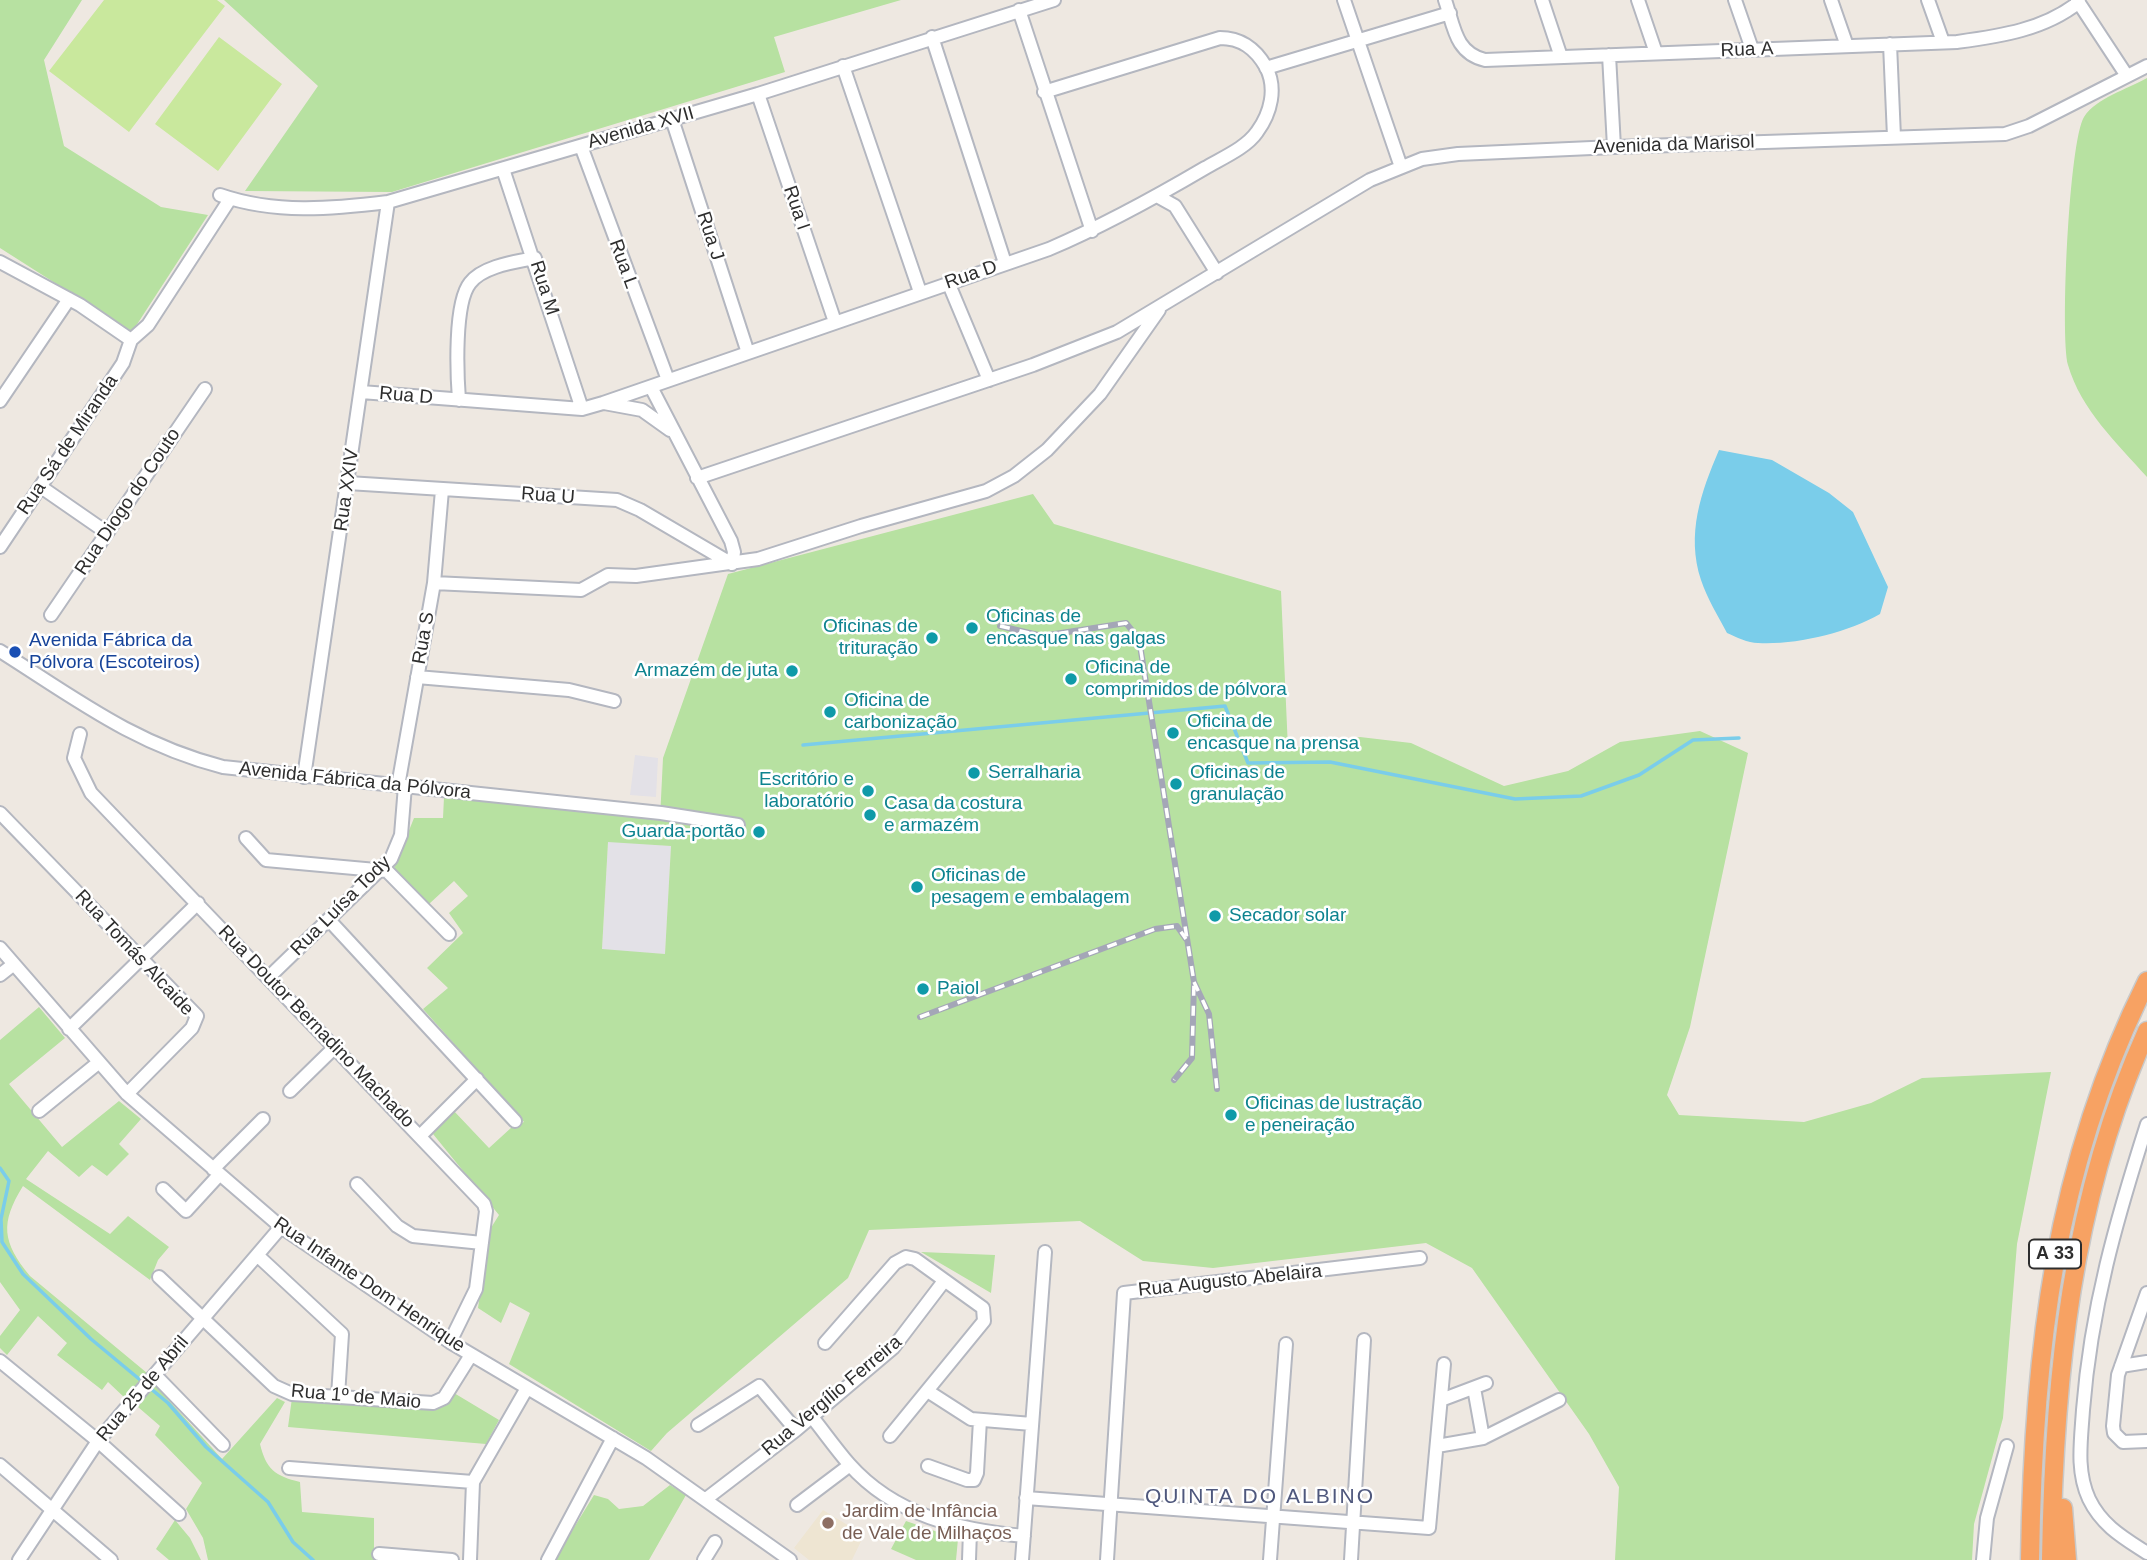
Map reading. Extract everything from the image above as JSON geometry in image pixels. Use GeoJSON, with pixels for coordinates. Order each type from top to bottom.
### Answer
{"type":"FeatureCollection","features":[{"type":"Feature","properties":{"kind":"highway","name":"A 33"},"geometry":{"type":"LineString","coordinates":[[2030,1560],[2037,1384],[2054,1258],[2086,1134],[2117,1048],[2147,981]]}},
{"type":"Feature","properties":{"kind":"highway","name":"A 33"},"geometry":{"type":"LineString","coordinates":[[2051,1560],[2056,1410],[2067,1309],[2091,1191],[2128,1076],[2147,1031]]}},
{"type":"Feature","properties":{"kind":"highway"},"geometry":{"type":"LineString","coordinates":[[2067,1560],[2062,1461],[2069,1355],[2084,1256],[2128,1076]]}},
{"type":"Feature","properties":{"kind":"street","name":"Avenida XVII"},"geometry":{"type":"LineString","coordinates":[[225,197],[255,207],[328,209],[388,202],[758,94],[1054,0]]}},
{"type":"Feature","properties":{"kind":"street"},"geometry":{"type":"LineString","coordinates":[[1344,0],[1401,167]]}},
{"type":"Feature","properties":{"kind":"street","name":"Rua A"},"geometry":{"type":"LineString","coordinates":[[1445,0],[1461,46],[1470,56],[1485,60],[1942,42],[1999,36],[2026,30],[2066,12],[2078,1]]}},
{"type":"Feature","properties":{"kind":"street"},"geometry":{"type":"LineString","coordinates":[[1542,0],[1561,57]]}},
{"type":"Feature","properties":{"kind":"street"},"geometry":{"type":"LineString","coordinates":[[1638,0],[1656,53]]}},
{"type":"Feature","properties":{"kind":"street"},"geometry":{"type":"LineString","coordinates":[[1735,0],[1752,50]]}},
{"type":"Feature","properties":{"kind":"street"},"geometry":{"type":"LineString","coordinates":[[1831,0],[1847,46]]}},
{"type":"Feature","properties":{"kind":"street"},"geometry":{"type":"LineString","coordinates":[[1928,0],[1942,42]]}},
{"type":"Feature","properties":{"kind":"street"},"geometry":{"type":"LineString","coordinates":[[2078,1],[2127,76]]}},
{"type":"Feature","properties":{"kind":"street"},"geometry":{"type":"LineString","coordinates":[[1019,10],[1092,231]]}},
{"type":"Feature","properties":{"kind":"street"},"geometry":{"type":"LineString","coordinates":[[1044,92],[1220,38],[1234,38],[1251,47],[1266,68],[1450,13]]}},
{"type":"Feature","properties":{"kind":"street"},"geometry":{"type":"LineString","coordinates":[[932,37],[1005,263]]}},
{"type":"Feature","properties":{"kind":"street"},"geometry":{"type":"LineString","coordinates":[[1890,44],[1894,137]]}},
{"type":"Feature","properties":{"kind":"street"},"geometry":{"type":"LineString","coordinates":[[1609,55],[1614,147]]}},
{"type":"Feature","properties":{"kind":"street"},"geometry":{"type":"LineString","coordinates":[[843,66],[920,292]]}},
{"type":"Feature","properties":{"kind":"street","name":"Avenida da Marisol"},"geometry":{"type":"LineString","coordinates":[[697,478],[989,380],[1117,332],[1370,180],[1422,159],[1458,154],[1614,147],[2004,134],[2029,127],[2147,66]]}},
{"type":"Feature","properties":{"kind":"street","name":"Rua D"},"geometry":{"type":"LineString","coordinates":[[361,392],[582,408],[651,387],[1005,263],[1092,231],[1234,151],[1256,134],[1269,111],[1272,90],[1266,68]]}},
{"type":"Feature","properties":{"kind":"street","name":"Rua I"},"geometry":{"type":"LineString","coordinates":[[758,94],[835,323]]}},
{"type":"Feature","properties":{"kind":"street","name":"Rua J"},"geometry":{"type":"LineString","coordinates":[[671,119],[748,353]]}},
{"type":"Feature","properties":{"kind":"street","name":"Rua L"},"geometry":{"type":"LineString","coordinates":[[581,146],[668,380]]}},
{"type":"Feature","properties":{"kind":"street","name":"Rua M"},"geometry":{"type":"LineString","coordinates":[[503,169],[582,408]]}},
{"type":"Feature","properties":{"kind":"street"},"geometry":{"type":"LineString","coordinates":[[1157,196],[1175,206],[1217,273]]}},
{"type":"Feature","properties":{"kind":"street","name":"Rua Sá de Miranda"},"geometry":{"type":"LineString","coordinates":[[0,547],[6,528],[41,487],[123,363],[131,340],[148,325],[225,197]]}},
{"type":"Feature","properties":{"kind":"street","name":"Rua XXIV"},"geometry":{"type":"LineString","coordinates":[[304,777],[388,202]]}},
{"type":"Feature","properties":{"kind":"street"},"geometry":{"type":"LineString","coordinates":[[459,400],[456,350],[464,291],[471,281],[486,272],[534,258]]}},
{"type":"Feature","properties":{"kind":"street"},"geometry":{"type":"LineString","coordinates":[[0,262],[69,299],[131,340]]}},
{"type":"Feature","properties":{"kind":"street"},"geometry":{"type":"LineString","coordinates":[[948,282],[989,380]]}},
{"type":"Feature","properties":{"kind":"street"},"geometry":{"type":"LineString","coordinates":[[0,401],[69,299]]}},
{"type":"Feature","properties":{"kind":"street"},"geometry":{"type":"LineString","coordinates":[[434,583],[581,590],[608,575],[636,576],[758,559],[861,526],[986,491],[1014,476],[1047,450],[1100,394],[1164,305]]}},
{"type":"Feature","properties":{"kind":"street"},"geometry":{"type":"LineString","coordinates":[[651,387],[731,541],[734,552],[732,564]]}},
{"type":"Feature","properties":{"kind":"street","name":"Rua Diogo do Couto"},"geometry":{"type":"LineString","coordinates":[[51,615],[205,389]]}},
{"type":"Feature","properties":{"kind":"street"},"geometry":{"type":"LineString","coordinates":[[603,403],[642,410],[676,435]]}},
{"type":"Feature","properties":{"kind":"street","name":"Rua U"},"geometry":{"type":"LineString","coordinates":[[348,483],[617,500],[640,510],[732,564]]}},
{"type":"Feature","properties":{"kind":"street"},"geometry":{"type":"LineString","coordinates":[[41,487],[106,532]]}},
{"type":"Feature","properties":{"kind":"street","name":"Rua S"},"geometry":{"type":"LineString","coordinates":[[401,786],[434,583],[442,490]]}},
{"type":"Feature","properties":{"kind":"street","name":"Avenida Fábrica da Pólvora"},"geometry":{"type":"LineString","coordinates":[[0,651],[130,734],[223,767],[661,813],[738,825]]}},
{"type":"Feature","properties":{"kind":"street"},"geometry":{"type":"LineString","coordinates":[[417,677],[569,690],[614,701]]}},
{"type":"Feature","properties":{"kind":"street","name":"Rua Doutor Bernadino Machado"},"geometry":{"type":"LineString","coordinates":[[80,734],[74,758],[82,779],[484,1204],[482,1243],[473,1299],[450,1342]]}},
{"type":"Feature","properties":{"kind":"street","name":"Rua Luísa Tody"},"geometry":{"type":"LineString","coordinates":[[269,977],[391,859],[401,835],[401,786]]}},
{"type":"Feature","properties":{"kind":"street","name":"Rua Tomás Alcaide"},"geometry":{"type":"LineString","coordinates":[[0,813],[197,1016],[192,1028],[127,1094]]}},
{"type":"Feature","properties":{"kind":"street"},"geometry":{"type":"LineString","coordinates":[[246,838],[266,859],[381,870],[393,876],[449,934]]}},
{"type":"Feature","properties":{"kind":"street"},"geometry":{"type":"LineString","coordinates":[[69,1029],[198,903]]}},
{"type":"Feature","properties":{"kind":"street"},"geometry":{"type":"LineString","coordinates":[[329,920],[515,1121]]}},
{"type":"Feature","properties":{"kind":"street","name":"Rua Infante Dom Henrique"},"geometry":{"type":"LineString","coordinates":[[0,948],[127,1094],[281,1227],[450,1342],[613,1438],[706,1499],[790,1560]]}},
{"type":"Feature","properties":{"kind":"street"},"geometry":{"type":"LineString","coordinates":[[0,975],[14,964]]}},
{"type":"Feature","properties":{"kind":"street"},"geometry":{"type":"LineString","coordinates":[[290,1091],[335,1047]]}},
{"type":"Feature","properties":{"kind":"street"},"geometry":{"type":"LineString","coordinates":[[39,1111],[98,1063]]}},
{"type":"Feature","properties":{"kind":"street"},"geometry":{"type":"LineString","coordinates":[[420,1136],[477,1079]]}},
{"type":"Feature","properties":{"kind":"street"},"geometry":{"type":"LineString","coordinates":[[163,1189],[186,1211],[263,1119]]}},
{"type":"Feature","properties":{"kind":"street"},"geometry":{"type":"LineString","coordinates":[[2147,1124],[2100,1283],[2089,1346],[2080,1457],[2085,1488],[2096,1511],[2111,1529],[2147,1553]]}},
{"type":"Feature","properties":{"kind":"street"},"geometry":{"type":"LineString","coordinates":[[356,1184],[397,1226],[413,1236],[482,1243]]}},
{"type":"Feature","properties":{"kind":"street","name":"Rua 25 de Abril"},"geometry":{"type":"LineString","coordinates":[[19,1560],[98,1441],[281,1227]]}},
{"type":"Feature","properties":{"kind":"street"},"geometry":{"type":"LineString","coordinates":[[1022,1560],[1045,1252]]}},
{"type":"Feature","properties":{"kind":"street"},"geometry":{"type":"LineString","coordinates":[[257,1255],[342,1334],[338,1396]]}},
{"type":"Feature","properties":{"kind":"street","name":"Rua Augusto Abelaira"},"geometry":{"type":"LineString","coordinates":[[1111,1503],[1124,1293],[1420,1258]]}},
{"type":"Feature","properties":{"kind":"street"},"geometry":{"type":"LineString","coordinates":[[825,1343],[899,1259],[915,1259],[981,1307],[985,1318],[929,1392],[890,1436]]}},
{"type":"Feature","properties":{"kind":"street","name":"Rua 1º de Maio"},"geometry":{"type":"LineString","coordinates":[[159,1277],[281,1391],[439,1401],[448,1392],[471,1355]]}},
{"type":"Feature","properties":{"kind":"street","name":"Rua Vergílio Ferreira"},"geometry":{"type":"LineString","coordinates":[[706,1499],[796,1430],[897,1345],[944,1281]]}},
{"type":"Feature","properties":{"kind":"street"},"geometry":{"type":"LineString","coordinates":[[2147,1293],[2118,1375],[2114,1433],[2123,1442],[2147,1441]]}},
{"type":"Feature","properties":{"kind":"street"},"geometry":{"type":"LineString","coordinates":[[1351,1560],[1364,1340]]}},
{"type":"Feature","properties":{"kind":"street"},"geometry":{"type":"LineString","coordinates":[[1270,1560],[1286,1344]]}},
{"type":"Feature","properties":{"kind":"street"},"geometry":{"type":"LineString","coordinates":[[2121,1366],[2147,1362]]}},
{"type":"Feature","properties":{"kind":"street"},"geometry":{"type":"LineString","coordinates":[[1,1364],[98,1441],[179,1514]]}},
{"type":"Feature","properties":{"kind":"street"},"geometry":{"type":"LineString","coordinates":[[1026,1498],[1429,1528],[1444,1364]]}},
{"type":"Feature","properties":{"kind":"street"},"geometry":{"type":"LineString","coordinates":[[155,1375],[223,1446]]}},
{"type":"Feature","properties":{"kind":"street"},"geometry":{"type":"LineString","coordinates":[[698,1425],[759,1385],[796,1430]]}},
{"type":"Feature","properties":{"kind":"street"},"geometry":{"type":"LineString","coordinates":[[1441,1400],[1480,1385],[1483,1438]]}},
{"type":"Feature","properties":{"kind":"street"},"geometry":{"type":"LineString","coordinates":[[470,1560],[473,1482],[527,1388]]}},
{"type":"Feature","properties":{"kind":"street"},"geometry":{"type":"LineString","coordinates":[[929,1392],[971,1419],[1032,1424]]}},
{"type":"Feature","properties":{"kind":"street"},"geometry":{"type":"LineString","coordinates":[[1437,1446],[1483,1438],[1559,1400]]}},
{"type":"Feature","properties":{"kind":"street"},"geometry":{"type":"LineString","coordinates":[[812,1417],[850,1465],[902,1504],[932,1519],[970,1531],[1024,1536]]}},
{"type":"Feature","properties":{"kind":"street"},"geometry":{"type":"LineString","coordinates":[[928,1466],[974,1480],[977,1473],[980,1420]]}},
{"type":"Feature","properties":{"kind":"street"},"geometry":{"type":"LineString","coordinates":[[548,1560],[613,1438]]}},
{"type":"Feature","properties":{"kind":"street"},"geometry":{"type":"LineString","coordinates":[[1983,1560],[1987,1518],[2007,1446]]}},
{"type":"Feature","properties":{"kind":"street"},"geometry":{"type":"LineString","coordinates":[[0,1465],[111,1560]]}},
{"type":"Feature","properties":{"kind":"street"},"geometry":{"type":"LineString","coordinates":[[797,1505],[850,1465]]}},
{"type":"Feature","properties":{"kind":"street"},"geometry":{"type":"LineString","coordinates":[[289,1468],[473,1482]]}},
{"type":"Feature","properties":{"kind":"street"},"geometry":{"type":"LineString","coordinates":[[1107,1560],[1111,1503]]}},
{"type":"Feature","properties":{"kind":"street"},"geometry":{"type":"LineString","coordinates":[[969,1560],[970,1531]]}},
{"type":"Feature","properties":{"kind":"street"},"geometry":{"type":"LineString","coordinates":[[704,1560],[715,1542]]}},
{"type":"Feature","properties":{"kind":"street"},"geometry":{"type":"LineString","coordinates":[[379,1554],[452,1560]]}},
{"type":"Feature","properties":{"kind":"shaded area"},"geometry":{"type":"Polygon","coordinates":[[[635,755],[658,758],[656,797],[630,795],[635,755]]]}},
{"type":"Feature","properties":{"kind":"shaded area"},"geometry":{"type":"Polygon","coordinates":[[[608,841],[671,846],[665,954],[602,950],[608,841]]]}},
{"type":"Feature","properties":{"kind":"shaded area","name":"Jardim de Infância de Vale de Milhaços"},"geometry":{"type":"Polygon","coordinates":[[[823,1510],[864,1535],[852,1560],[809,1560],[794,1548],[823,1510]]]}},
{"type":"Feature","properties":{"kind":"green space"},"geometry":{"type":"Polygon","coordinates":[[[0,0],[82,0],[44,60],[64,146],[161,207],[208,215],[132,332],[0,248],[0,0]]]}},
{"type":"Feature","properties":{"kind":"green space"},"geometry":{"type":"Polygon","coordinates":[[[104,0],[217,0],[225,6],[129,132],[49,71],[104,0]]]}},
{"type":"Feature","properties":{"kind":"green space"},"geometry":{"type":"Polygon","coordinates":[[[224,0],[901,0],[774,37],[785,72],[392,192],[245,191],[318,86],[224,0]]]}},
{"type":"Feature","properties":{"kind":"green space"},"geometry":{"type":"Polygon","coordinates":[[[219,37],[282,84],[218,171],[155,124],[219,37]]]}},
{"type":"Feature","properties":{"kind":"green space"},"geometry":{"type":"Polygon","coordinates":[[[2147,78],[2147,477],[2101,425],[2082,397],[2068,365],[2065,317],[2070,198],[2079,133],[2084,117],[2104,99],[2147,78]]]}},
{"type":"Feature","properties":{"kind":"green space"},"geometry":{"type":"Polygon","coordinates":[[[1033,494],[1054,524],[1281,591],[1288,749],[1360,737],[1411,743],[1504,786],[1568,771],[1620,742],[1700,731],[1748,753],[1690,1027],[1667,1095],[1679,1115],[1804,1122],[1871,1103],[1922,1078],[2051,1072],[2017,1244],[2003,1418],[1974,1524],[1972,1560],[1615,1560],[1619,1487],[1589,1434],[1472,1268],[1426,1243],[1213,1268],[1143,1261],[1080,1221],[869,1230],[848,1278],[667,1433],[651,1451],[509,1364],[530,1313],[510,1302],[501,1323],[478,1308],[489,1231],[499,1215],[433,1134],[453,1110],[489,1148],[512,1127],[524,1122],[423,1009],[448,988],[427,968],[463,933],[449,913],[468,896],[454,881],[429,904],[394,868],[414,818],[443,818],[444,797],[660,819],[663,758],[728,574],[1033,494]],[[608,842],[602,949],[665,954],[671,846],[608,842]]]}},
{"type":"Feature","properties":{"kind":"green space"},"geometry":{"type":"Polygon","coordinates":[[[39,1007],[65,1038],[9,1084],[62,1147],[119,1101],[141,1119],[119,1144],[129,1154],[107,1176],[92,1165],[79,1177],[48,1151],[26,1179],[110,1234],[128,1216],[169,1247],[158,1260],[150,1280],[23,1186],[10,1211],[7,1232],[9,1242],[30,1276],[147,1373],[126,1399],[108,1382],[102,1390],[57,1355],[67,1343],[38,1316],[7,1355],[0,1348],[0,1336],[20,1310],[0,1282],[0,1040],[39,1007]]]}},
{"type":"Feature","properties":{"kind":"green space"},"geometry":{"type":"Polygon","coordinates":[[[921,1252],[995,1255],[991,1293],[921,1252]]]}},
{"type":"Feature","properties":{"kind":"green space"},"geometry":{"type":"Polygon","coordinates":[[[154,1384],[222,1459],[277,1398],[285,1402],[260,1444],[265,1460],[278,1474],[300,1482],[302,1512],[374,1518],[374,1560],[208,1560],[203,1538],[186,1509],[202,1483],[155,1435],[160,1426],[138,1407],[154,1384]]]}},
{"type":"Feature","properties":{"kind":"green space"},"geometry":{"type":"Polygon","coordinates":[[[454,1393],[499,1420],[486,1444],[288,1427],[292,1398],[436,1407],[454,1393]]]}},
{"type":"Feature","properties":{"kind":"green space"},"geometry":{"type":"Polygon","coordinates":[[[670,1485],[686,1495],[649,1560],[554,1560],[594,1495],[608,1499],[619,1509],[643,1506],[670,1485]]]}},
{"type":"Feature","properties":{"kind":"green space"},"geometry":{"type":"Polygon","coordinates":[[[175,1520],[190,1538],[201,1560],[169,1560],[156,1549],[175,1520]]]}},
{"type":"Feature","properties":{"kind":"green space"},"geometry":{"type":"Polygon","coordinates":[[[906,1521],[958,1539],[956,1560],[916,1560],[891,1549],[906,1521]]]}},
{"type":"Feature","properties":{"kind":"water"},"geometry":{"type":"Polygon","coordinates":[[[1719,450],[1772,460],[1829,493],[1853,512],[1888,587],[1880,614],[1852,627],[1805,640],[1754,643],[1727,633],[1703,587],[1695,546],[1701,497],[1719,450]]]}},
{"type":"Feature","properties":{"kind":"waterway"},"geometry":{"type":"LineString","coordinates":[[803,745],[1225,706],[1248,763],[1330,762],[1515,799],[1581,796],[1639,775],[1693,740],[1739,738]]}},
{"type":"Feature","properties":{"kind":"waterway"},"geometry":{"type":"LineString","coordinates":[[0,1168],[9,1181],[1,1219],[2,1242],[23,1274],[91,1339],[168,1403],[206,1447],[268,1502],[293,1542],[313,1560]]}},
{"type":"Feature","properties":{"kind":"railway"},"geometry":{"type":"LineString","coordinates":[[1000,626],[1042,636],[1126,623],[1139,639],[1194,982],[1192,1058],[1174,1080]]}},
{"type":"Feature","properties":{"kind":"railway"},"geometry":{"type":"LineString","coordinates":[[920,1017],[1155,929],[1177,926],[1186,939]]}},
{"type":"Feature","properties":{"kind":"railway"},"geometry":{"type":"LineString","coordinates":[[1194,982],[1209,1014],[1217,1089]]}},
{"type":"Feature","properties":{"kind":"place","name":"Oficinas de encasque nas galgas"},"geometry":{"type":"Point","coordinates":[972,628]}},
{"type":"Feature","properties":{"kind":"place","name":"Oficinas de trituração"},"geometry":{"type":"Point","coordinates":[932,638]}},
{"type":"Feature","properties":{"kind":"place","name":"Avenida Fábrica da Pólvora (Escoteiros)"},"geometry":{"type":"Point","coordinates":[15,652]}},
{"type":"Feature","properties":{"kind":"place","name":"Armazém de juta"},"geometry":{"type":"Point","coordinates":[792,671]}},
{"type":"Feature","properties":{"kind":"place","name":"Oficina de comprimidos de pólvora"},"geometry":{"type":"Point","coordinates":[1071,679]}},
{"type":"Feature","properties":{"kind":"place","name":"Oficina de carbonização"},"geometry":{"type":"Point","coordinates":[830,712]}},
{"type":"Feature","properties":{"kind":"place","name":"Oficina de encasque na prensa"},"geometry":{"type":"Point","coordinates":[1173,733]}},
{"type":"Feature","properties":{"kind":"place","name":"Serralharia"},"geometry":{"type":"Point","coordinates":[974,773]}},
{"type":"Feature","properties":{"kind":"place","name":"Oficinas de granulação"},"geometry":{"type":"Point","coordinates":[1176,784]}},
{"type":"Feature","properties":{"kind":"place","name":"Escritório e laboratório"},"geometry":{"type":"Point","coordinates":[868,791]}},
{"type":"Feature","properties":{"kind":"place","name":"Casa da costura e armazém"},"geometry":{"type":"Point","coordinates":[870,815]}},
{"type":"Feature","properties":{"kind":"place","name":"Guarda-portão"},"geometry":{"type":"Point","coordinates":[759,832]}},
{"type":"Feature","properties":{"kind":"place","name":"Oficinas de pesagem e embalagem"},"geometry":{"type":"Point","coordinates":[917,887]}},
{"type":"Feature","properties":{"kind":"place","name":"Secador solar"},"geometry":{"type":"Point","coordinates":[1215,916]}},
{"type":"Feature","properties":{"kind":"place","name":"Paiol"},"geometry":{"type":"Point","coordinates":[923,989]}},
{"type":"Feature","properties":{"kind":"place","name":"Oficinas de lustração e peneiração"},"geometry":{"type":"Point","coordinates":[1231,1115]}},
{"type":"Feature","properties":{"kind":"place","name":"Jardim de Infância de Vale de Milhaços"},"geometry":{"type":"Point","coordinates":[828,1523]}},
{"type":"Feature","properties":{"kind":"district","name":"QUINTA DO ALBINO"},"geometry":{"type":"Point","coordinates":[1260,1497]}}]}
